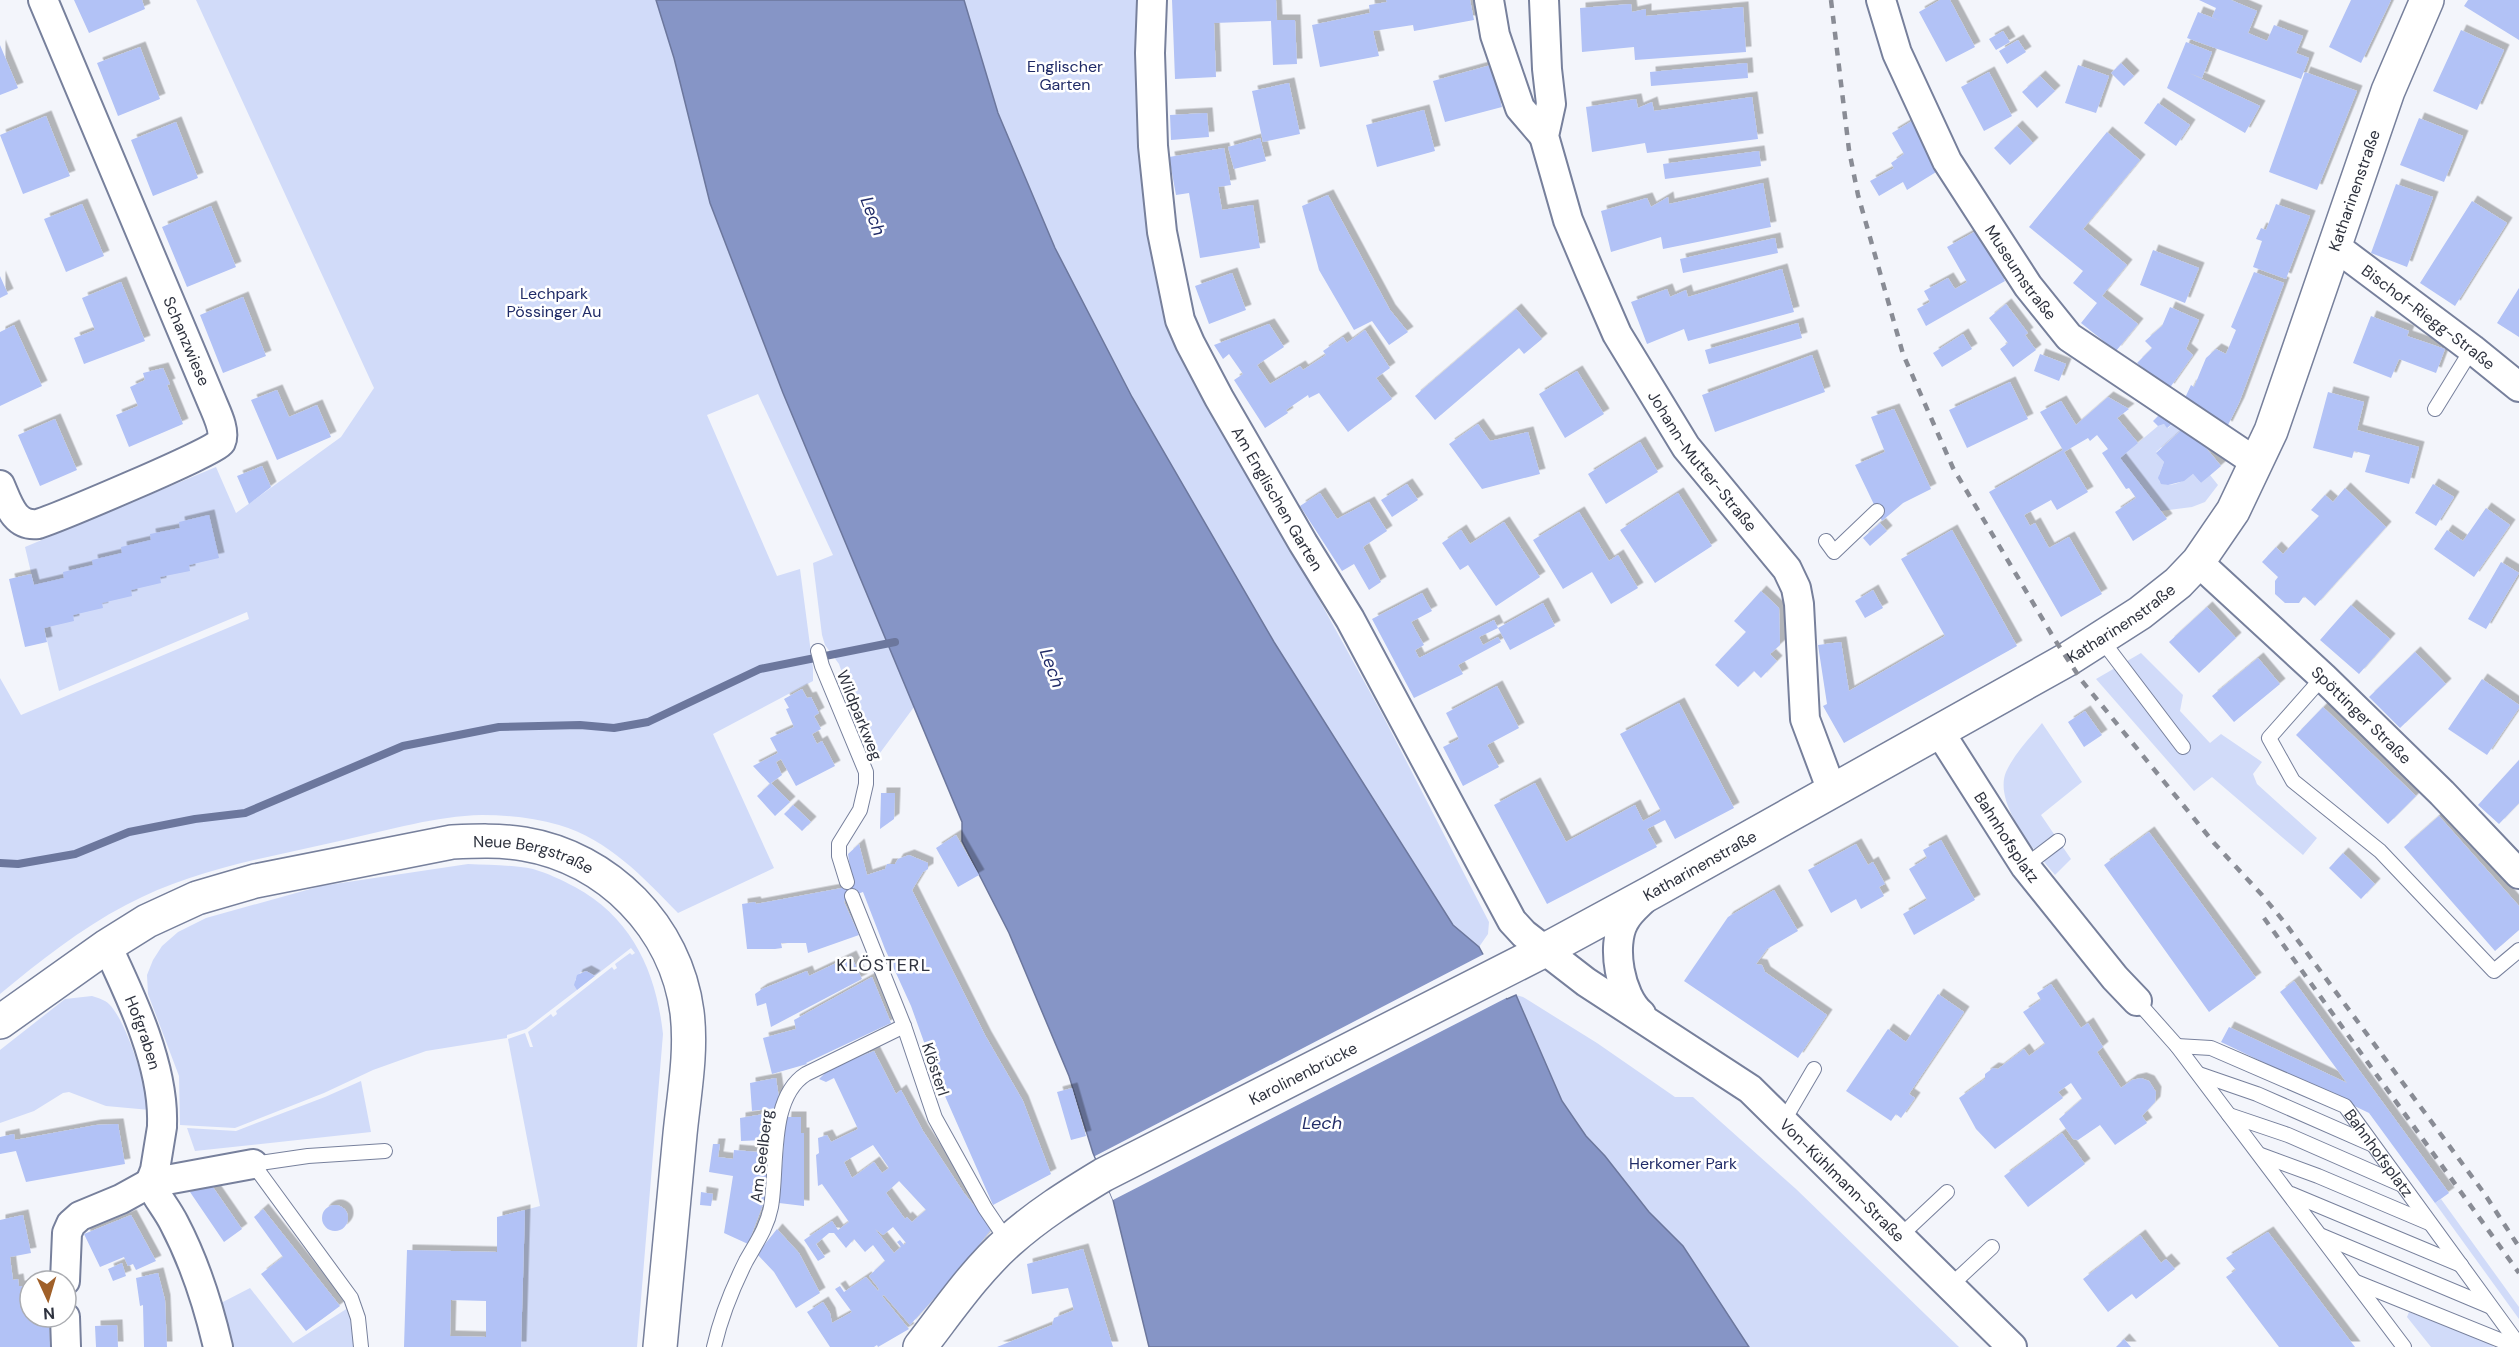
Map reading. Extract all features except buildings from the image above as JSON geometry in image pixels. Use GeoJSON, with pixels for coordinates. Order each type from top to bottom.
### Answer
{"type":"FeatureCollection","features":[{"type":"Feature","properties":{"kind":"main road","name":"Katharinenstraße"},"geometry":{"type":"LineString","coordinates":[[1504,971],[1652,892],[2101,639],[2170,589],[2198,562],[2233,511],[2271,432],[2388,91],[2427,0]]}},
{"type":"Feature","properties":{"kind":"main road","name":"Neue Bergstraße"},"geometry":{"type":"LineString","coordinates":[[0,1022],[106,946],[147,921],[197,898],[255,881],[452,842],[503,842],[548,849],[573,858],[615,884],[629,896],[663,939],[679,980],[687,1011],[687,1069],[660,1347]]}},
{"type":"Feature","properties":{"kind":"main road","name":"Karolinenbrücke"},"geometry":{"type":"LineString","coordinates":[[920,1347],[1008,1242],[1036,1218],[1103,1175],[1504,971]]}},
{"type":"Feature","properties":{"kind":"street","name":"Schanzwiese"},"geometry":{"type":"LineString","coordinates":[[0,485],[18,519],[23,524],[38,524],[190,460],[215,447],[220,443],[222,436],[212,402],[43,0]]}},
{"type":"Feature","properties":{"kind":"street","name":"Am Englischen Garten"},"geometry":{"type":"LineString","coordinates":[[1152,0],[1150,53],[1153,146],[1159,202],[1174,296],[1190,343],[1297,533],[1350,619],[1512,921],[1524,934],[1545,950]]}},
{"type":"Feature","properties":{"kind":"street","name":"Johann-Mutter-Straße"},"geometry":{"type":"LineString","coordinates":[[1489,0],[1495,35],[1520,108],[1544,136],[1568,220],[1617,334],[1686,447],[1787,569],[1796,588],[1799,604],[1805,719],[1832,791]]}},
{"type":"Feature","properties":{"kind":"street","name":"Johann-Mutter-Straße"},"geometry":{"type":"LineString","coordinates":[[1544,0],[1551,104],[1544,136]]}},
{"type":"Feature","properties":{"kind":"street","name":"Museumstraße"},"geometry":{"type":"LineString","coordinates":[[1881,0],[1897,53],[1947,161],[2028,286],[2068,337],[2257,463]]}},
{"type":"Feature","properties":{"kind":"street","name":"Bischof-Riegg-Straße"},"geometry":{"type":"LineString","coordinates":[[2336,247],[2519,387]]}},
{"type":"Feature","properties":{"kind":"street","name":"Spöttinger Straße"},"geometry":{"type":"LineString","coordinates":[[2198,562],[2323,677],[2442,793],[2519,874]]}},
{"type":"Feature","properties":{"kind":"street","name":"Bahnhofsplatz"},"geometry":{"type":"LineString","coordinates":[[1939,731],[2025,866],[2115,978],[2137,1001]]}},
{"type":"Feature","properties":{"kind":"street","name":"Von-Kühlmann-Straße"},"geometry":{"type":"LineString","coordinates":[[1652,892],[1632,911],[1623,925],[1619,958],[1621,980],[1628,998],[1636,1009],[1661,1031]]}},
{"type":"Feature","properties":{"kind":"street","name":"Hofgraben"},"geometry":{"type":"LineString","coordinates":[[106,946],[122,978],[159,1076],[163,1100],[162,1125],[155,1170],[150,1183]]}},
{"type":"Feature","properties":{"kind":"street","name":"Von-Kühlmann-Straße"},"geometry":{"type":"LineString","coordinates":[[1545,950],[1586,982],[1750,1089],[2012,1347]]}},
{"type":"Feature","properties":{"kind":"street"},"geometry":{"type":"LineString","coordinates":[[65,1269],[66,1243],[71,1224],[80,1216],[121,1199],[150,1183],[253,1164]]}},
{"type":"Feature","properties":{"kind":"street"},"geometry":{"type":"LineString","coordinates":[[150,1183],[174,1222],[202,1284],[218,1347]]}},
{"type":"Feature","properties":{"kind":"street"},"geometry":{"type":"LineString","coordinates":[[65,1329],[66,1347]]}},
{"type":"Feature","properties":{"kind":"lane"},"geometry":{"type":"LineString","coordinates":[[2435,409],[2472,349]]}},
{"type":"Feature","properties":{"kind":"lane"},"geometry":{"type":"LineString","coordinates":[[1826,541],[1834,552],[1877,511]]}},
{"type":"Feature","properties":{"kind":"lane"},"geometry":{"type":"LineString","coordinates":[[2101,639],[2183,747]]}},
{"type":"Feature","properties":{"kind":"lane","name":"Wildparkweg"},"geometry":{"type":"LineString","coordinates":[[820,658],[866,772],[864,797],[860,810],[841,838],[839,856],[847,882]]}},
{"type":"Feature","properties":{"kind":"lane"},"geometry":{"type":"LineString","coordinates":[[2323,677],[2269,738],[2293,781],[2380,850],[2494,971],[2519,950]]}},
{"type":"Feature","properties":{"kind":"lane"},"geometry":{"type":"LineString","coordinates":[[2025,866],[2058,841]]}},
{"type":"Feature","properties":{"kind":"lane","name":"Klösterl"},"geometry":{"type":"LineString","coordinates":[[852,896],[904,1026],[935,1118],[985,1208],[1008,1242]]}},
{"type":"Feature","properties":{"kind":"lane","name":"Bahnhofsplatz"},"geometry":{"type":"LineString","coordinates":[[2137,1001],[2199,1074],[2404,1347]]}},
{"type":"Feature","properties":{"kind":"lane","name":"Am Seelberg"},"geometry":{"type":"LineString","coordinates":[[714,1347],[725,1305],[767,1224],[772,1204],[780,1117],[784,1101],[801,1077],[828,1061],[904,1026]]}},
{"type":"Feature","properties":{"kind":"lane","name":"Bahnhofsplatz"},"geometry":{"type":"LineString","coordinates":[[2177,1046],[2211,1048],[2345,1106],[2518,1346]]}},
{"type":"Feature","properties":{"kind":"lane"},"geometry":{"type":"LineString","coordinates":[[1783,1122],[1815,1069]]}},
{"type":"Feature","properties":{"kind":"lane"},"geometry":{"type":"LineString","coordinates":[[2199,1074],[2257,1094],[2373,1145]]}},
{"type":"Feature","properties":{"kind":"lane"},"geometry":{"type":"LineString","coordinates":[[2229,1115],[2288,1135],[2402,1185]]}},
{"type":"Feature","properties":{"kind":"lane"},"geometry":{"type":"LineString","coordinates":[[361,1347],[358,1318],[351,1298],[253,1164],[308,1156],[386,1151]]}},
{"type":"Feature","properties":{"kind":"lane"},"geometry":{"type":"LineString","coordinates":[[2260,1155],[2318,1176],[2431,1224]]}},
{"type":"Feature","properties":{"kind":"lane"},"geometry":{"type":"LineString","coordinates":[[1899,1237],[1947,1192]]}},
{"type":"Feature","properties":{"kind":"lane"},"geometry":{"type":"LineString","coordinates":[[2289,1193],[2461,1265]]}},
{"type":"Feature","properties":{"kind":"lane"},"geometry":{"type":"LineString","coordinates":[[2320,1235],[2491,1307]]}},
{"type":"Feature","properties":{"kind":"lane"},"geometry":{"type":"LineString","coordinates":[[1950,1286],[1992,1247]]}},
{"type":"Feature","properties":{"kind":"lane"},"geometry":{"type":"LineString","coordinates":[[2356,1282],[2518,1346]]}},
{"type":"Feature","properties":{"kind":"green space","name":"Lechpark Pössinger Au"},"geometry":{"type":"Polygon","coordinates":[[[196,0],[656,0],[674,58],[710,203],[783,393],[914,707],[877,757],[871,759],[839,664],[825,645],[822,635],[813,563],[833,555],[758,394],[707,415],[777,576],[800,569],[813,681],[713,734],[774,868],[678,913],[624,861],[594,840],[559,825],[521,817],[482,815],[430,821],[233,865],[178,882],[109,914],[76,935],[0,994],[0,678],[21,715],[249,619],[247,612],[59,691],[25,547],[216,467],[236,513],[341,437],[374,388],[196,0]]]}},
{"type":"Feature","properties":{"kind":"green space","name":"Englischer Garten"},"geometry":{"type":"Polygon","coordinates":[[[964,0],[1141,0],[1142,178],[1150,233],[1279,527],[1381,712],[1489,922],[1488,934],[1479,947],[1453,925],[1366,790],[1274,642],[1132,397],[1055,248],[998,113],[964,0]]]}},
{"type":"Feature","properties":{"kind":"green space"},"geometry":{"type":"Polygon","coordinates":[[[2176,421],[2187,425],[2156,452],[2164,462],[2159,481],[2172,485],[2193,474],[2201,483],[2210,475],[2218,485],[2205,502],[2192,507],[2161,511],[2120,458],[2158,426],[2164,424],[2168,428],[2176,421]]]}},
{"type":"Feature","properties":{"kind":"green space"},"geometry":{"type":"Polygon","coordinates":[[[2141,653],[2183,695],[2180,711],[2210,743],[2221,734],[2262,762],[2253,774],[2257,784],[2317,838],[2303,855],[2212,777],[2194,791],[2096,679],[2141,653]]]}},
{"type":"Feature","properties":{"kind":"green space"},"geometry":{"type":"Polygon","coordinates":[[[2042,723],[2082,782],[2041,815],[2071,859],[2055,875],[2018,827],[2006,798],[2004,785],[2006,772],[2013,759],[2042,723]]]}},
{"type":"Feature","properties":{"kind":"green space"},"geometry":{"type":"Polygon","coordinates":[[[468,864],[533,869],[575,887],[612,914],[638,948],[647,968],[660,1011],[663,1034],[637,1347],[521,1347],[525,1210],[540,1206],[508,1039],[525,1033],[530,1047],[533,1047],[528,1032],[551,1014],[553,1017],[557,1014],[556,1011],[612,967],[614,970],[617,968],[615,964],[630,953],[632,955],[635,953],[631,948],[595,976],[586,971],[581,972],[575,980],[577,990],[526,1029],[507,1035],[507,1038],[426,1051],[373,1070],[324,1093],[235,1128],[180,1125],[179,1076],[148,994],[147,975],[162,946],[178,932],[206,918],[321,886],[468,864]]]}},
{"type":"Feature","properties":{"kind":"green space","name":"Herkomer Park"},"geometry":{"type":"Polygon","coordinates":[[[1516,995],[1523,997],[1597,1043],[1675,1097],[1693,1097],[1796,1189],[1959,1347],[1749,1347],[1683,1246],[1649,1212],[1605,1156],[1586,1136],[1562,1101],[1516,995]]]}},
{"type":"Feature","properties":{"kind":"green space"},"geometry":{"type":"Polygon","coordinates":[[[92,996],[109,1004],[123,1025],[150,1110],[106,1106],[69,1092],[63,1093],[34,1111],[0,1123],[0,1050],[65,999],[92,996]]]}},
{"type":"Feature","properties":{"kind":"green space"},"geometry":{"type":"Polygon","coordinates":[[[361,1081],[371,1132],[195,1151],[187,1128],[236,1131],[361,1081]]]}},
{"type":"Feature","properties":{"kind":"green space"},"geometry":{"type":"Polygon","coordinates":[[[2441,1199],[2519,1307],[2519,1319],[2435,1203],[2441,1199]]]}},
{"type":"Feature","properties":{"kind":"green space"},"geometry":{"type":"Polygon","coordinates":[[[250,1288],[293,1343],[351,1306],[357,1347],[228,1347],[221,1303],[250,1288]]]}},
{"type":"Feature","properties":{"kind":"green space"},"geometry":{"type":"Polygon","coordinates":[[[2409,1312],[2494,1347],[2431,1347],[2407,1317],[2409,1312]]]}},
{"type":"Feature","properties":{"kind":"water","name":"Lech"},"geometry":{"type":"Polygon","coordinates":[[[656,0],[964,0],[998,113],[1055,248],[1132,397],[1274,642],[1453,925],[1479,947],[1507,999],[1516,995],[1562,1101],[1586,1136],[1605,1156],[1649,1212],[1683,1246],[1749,1347],[1149,1347],[1113,1200],[1093,1153],[1069,1076],[1009,933],[962,841],[962,822],[783,393],[710,203],[674,58],[656,0]]]}},
{"type":"Feature","properties":{"kind":"pier"},"geometry":{"type":"Polygon","coordinates":[[[1486,953],[1508,996],[1516,993],[1113,1200],[1095,1156],[1486,953]]]}},
{"type":"Feature","properties":{"kind":"waterway"},"geometry":{"type":"LineString","coordinates":[[0,863],[18,864],[75,854],[129,832],[195,819],[245,813],[403,746],[499,727],[580,725],[614,728],[648,722],[760,669],[895,642]]}},
{"type":"Feature","properties":{"kind":"railway"},"geometry":{"type":"LineString","coordinates":[[1831,0],[1849,150],[1858,195],[1903,354],[1953,468],[2055,640],[2082,681],[2214,843],[2285,923],[2484,1193],[2519,1247]]}},
{"type":"Feature","properties":{"kind":"railway"},"geometry":{"type":"LineString","coordinates":[[2264,918],[2519,1273]]}},
{"type":"Feature","properties":{"kind":"district","name":"KLÖSTERL"},"geometry":{"type":"Point","coordinates":[884,965]}}]}
